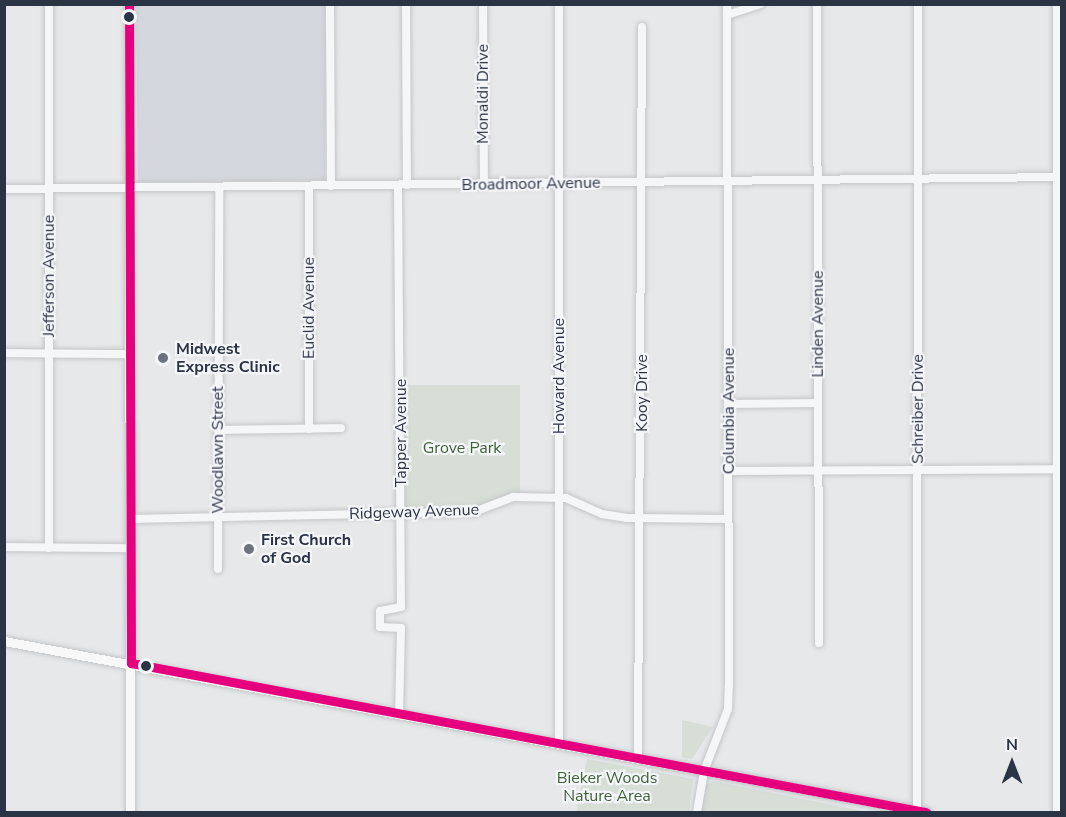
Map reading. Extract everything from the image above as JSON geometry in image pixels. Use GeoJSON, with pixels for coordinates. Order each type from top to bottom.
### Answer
{"type":"FeatureCollection","features":[{"type":"Feature","properties":{"kind":"main road"},"geometry":{"type":"LineString","coordinates":[[129,4],[130,813]]}},
{"type":"Feature","properties":{"kind":"main road"},"geometry":{"type":"LineString","coordinates":[[4,641],[920,812]]}},
{"type":"Feature","properties":{"kind":"street","name":"Jefferson Avenue"},"geometry":{"type":"LineString","coordinates":[[49,4],[49,548]]}},
{"type":"Feature","properties":{"kind":"street"},"geometry":{"type":"LineString","coordinates":[[330,4],[331,186]]}},
{"type":"Feature","properties":{"kind":"street","name":"Tapper Avenue"},"geometry":{"type":"LineString","coordinates":[[399,714],[401,628],[380,627],[380,611],[401,608],[406,4]]}},
{"type":"Feature","properties":{"kind":"street","name":"Monaldi Drive"},"geometry":{"type":"LineString","coordinates":[[483,4],[484,184]]}},
{"type":"Feature","properties":{"kind":"street","name":"Columbia Avenue"},"geometry":{"type":"LineString","coordinates":[[697,813],[704,771],[728,709],[727,4]]}},
{"type":"Feature","properties":{"kind":"street"},"geometry":{"type":"LineString","coordinates":[[727,15],[760,4]]}},
{"type":"Feature","properties":{"kind":"street","name":"Linden Avenue"},"geometry":{"type":"LineString","coordinates":[[817,4],[819,643]]}},
{"type":"Feature","properties":{"kind":"street","name":"Schreiber Drive"},"geometry":{"type":"LineString","coordinates":[[918,4],[920,812]]}},
{"type":"Feature","properties":{"kind":"street"},"geometry":{"type":"LineString","coordinates":[[1057,4],[1057,469],[1060,512],[1058,813]]}},
{"type":"Feature","properties":{"kind":"street","name":"Howard Avenue"},"geometry":{"type":"LineString","coordinates":[[559,8],[558,499],[561,550],[559,743]]}},
{"type":"Feature","properties":{"kind":"street","name":"Kooy Drive"},"geometry":{"type":"LineString","coordinates":[[638,759],[643,182],[642,27]]}},
{"type":"Feature","properties":{"kind":"street","name":"Broadmoor Avenue"},"geometry":{"type":"LineString","coordinates":[[4,189],[1057,177]]}},
{"type":"Feature","properties":{"kind":"street","name":"Euclid Avenue"},"geometry":{"type":"LineString","coordinates":[[309,187],[309,429]]}},
{"type":"Feature","properties":{"kind":"street","name":"Woodlawn Street"},"geometry":{"type":"LineString","coordinates":[[218,569],[219,188]]}},
{"type":"Feature","properties":{"kind":"street"},"geometry":{"type":"LineString","coordinates":[[4,353],[129,354]]}},
{"type":"Feature","properties":{"kind":"street"},"geometry":{"type":"LineString","coordinates":[[729,404],[818,403]]}},
{"type":"Feature","properties":{"kind":"street"},"geometry":{"type":"LineString","coordinates":[[219,430],[341,428]]}},
{"type":"Feature","properties":{"kind":"street"},"geometry":{"type":"LineString","coordinates":[[729,471],[1057,469]]}},
{"type":"Feature","properties":{"kind":"street","name":"Ridgeway Avenue"},"geometry":{"type":"LineString","coordinates":[[130,519],[474,512],[513,497],[571,499],[602,514],[728,519]]}},
{"type":"Feature","properties":{"kind":"street"},"geometry":{"type":"LineString","coordinates":[[4,548],[130,549]]}},
{"type":"Feature","properties":{"kind":"shaded area"},"geometry":{"type":"Polygon","coordinates":[[[136,5],[325,5],[325,180],[138,183],[136,5]]]}},
{"type":"Feature","properties":{"kind":"green space","name":"Grove Park"},"geometry":{"type":"Polygon","coordinates":[[[404,385],[520,385],[520,494],[487,508],[405,510],[404,385]]]}},
{"type":"Feature","properties":{"kind":"green space"},"geometry":{"type":"Polygon","coordinates":[[[682,720],[713,727],[692,759],[682,757],[682,720]]]}},
{"type":"Feature","properties":{"kind":"green space","name":"Bieker Woods Nature Area"},"geometry":{"type":"Polygon","coordinates":[[[587,759],[693,779],[689,812],[576,812],[587,759]]]}},
{"type":"Feature","properties":{"kind":"green space"},"geometry":{"type":"Polygon","coordinates":[[[713,781],[862,812],[702,812],[704,787],[713,781]]]}},
{"type":"Feature","properties":{"kind":"transit line"},"geometry":{"type":"LineString","coordinates":[[129,4],[131,663],[926,812]]}},
{"type":"Feature","properties":{"kind":"place","name":"Midwest Express Clinic"},"geometry":{"type":"Point","coordinates":[163,358]}},
{"type":"Feature","properties":{"kind":"place","name":"First Church of God"},"geometry":{"type":"Point","coordinates":[249,549]}}]}
